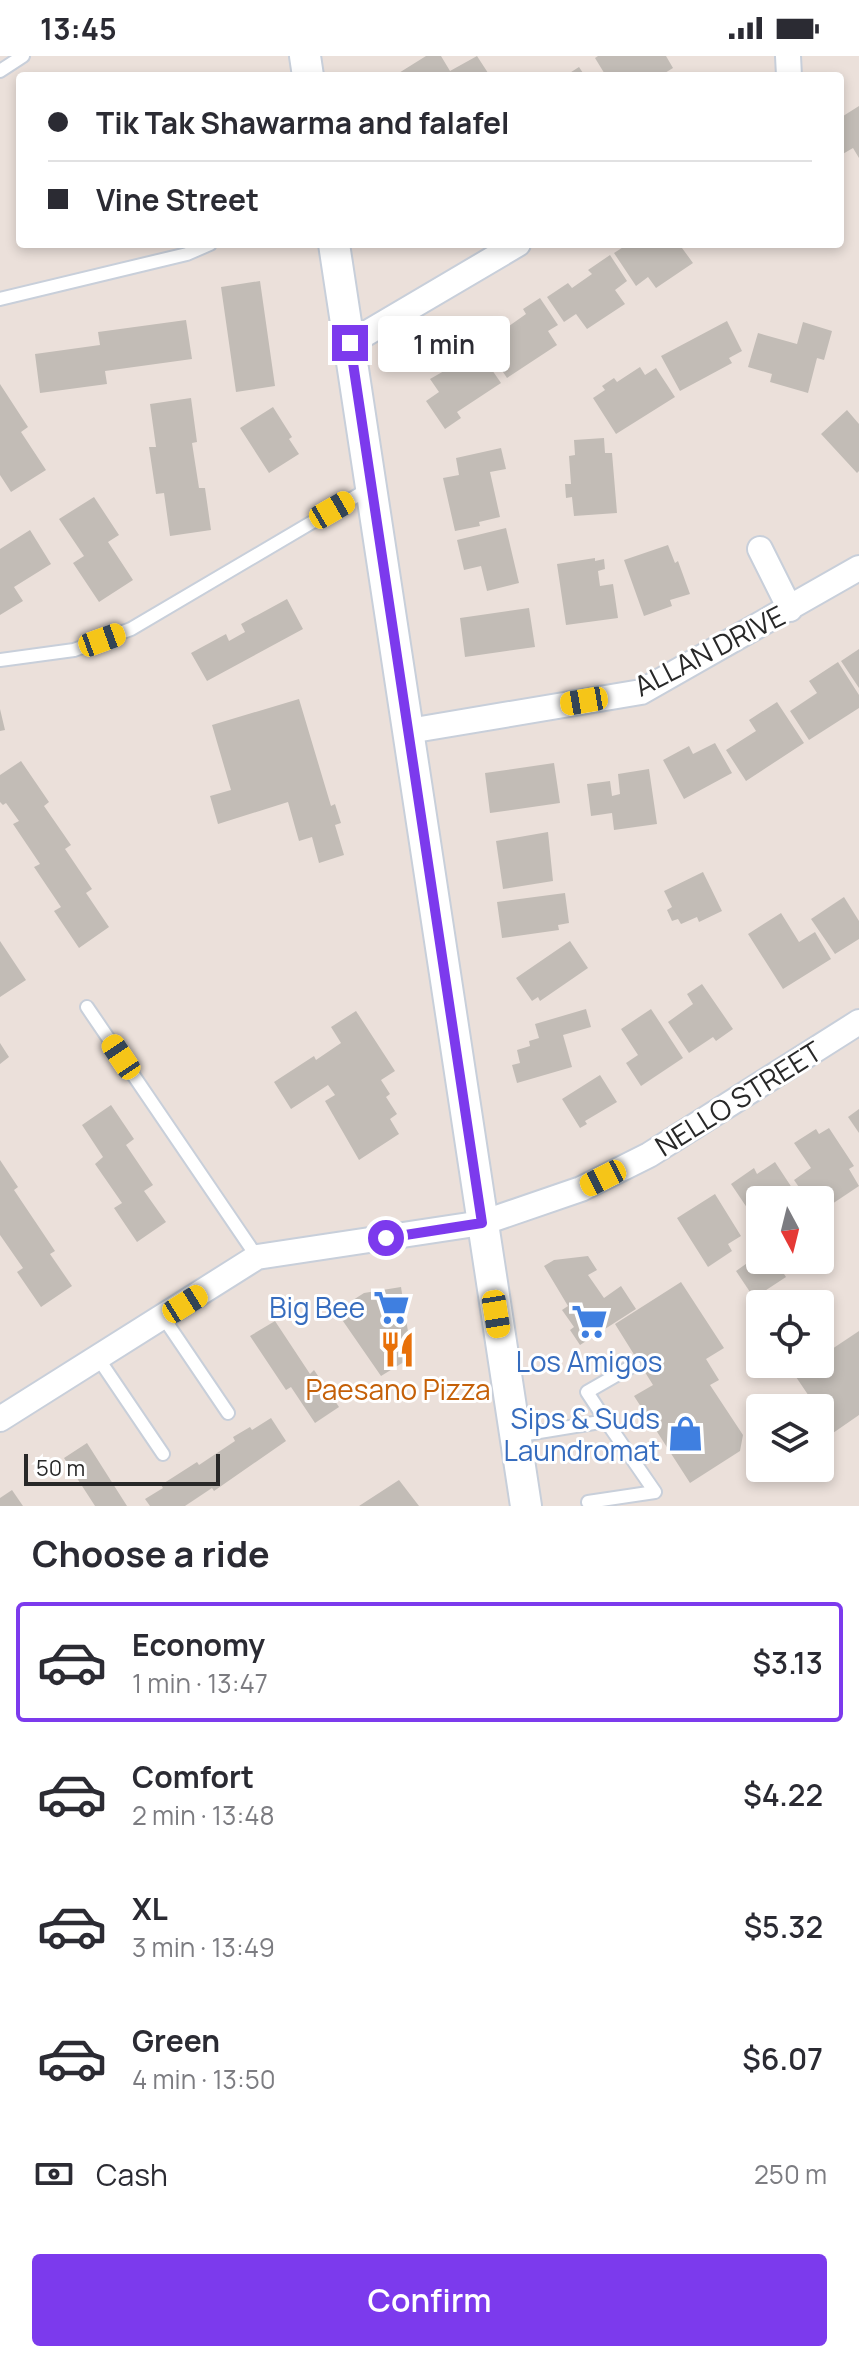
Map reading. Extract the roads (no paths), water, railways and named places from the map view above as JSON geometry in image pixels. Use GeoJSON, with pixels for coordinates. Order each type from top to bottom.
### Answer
{"type":"FeatureCollection","features":[{"type":"Feature","properties":{"kind":"street"},"geometry":{"type":"LineString","coordinates":[[335,248],[526,1506]]}},
{"type":"Feature","properties":{"kind":"street"},"geometry":{"type":"LineString","coordinates":[[350,343],[511,248]]}},
{"type":"Feature","properties":{"kind":"street"},"geometry":{"type":"LineString","coordinates":[[760,549],[790,609]]}},
{"type":"Feature","properties":{"kind":"street","name":"ALLAN DRIVE"},"geometry":{"type":"LineString","coordinates":[[409,731],[641,692],[859,568]]}},
{"type":"Feature","properties":{"kind":"street","name":"NELLO STREET"},"geometry":{"type":"LineString","coordinates":[[257,1257],[482,1223],[581,1189],[649,1155],[859,1022]]}},
{"type":"Feature","properties":{"kind":"street"},"geometry":{"type":"LineString","coordinates":[[0,1419],[257,1257]]}},
{"type":"Feature","properties":{"kind":"lane"},"geometry":{"type":"LineString","coordinates":[[0,71],[23,56]]}},
{"type":"Feature","properties":{"kind":"lane"},"geometry":{"type":"LineString","coordinates":[[0,299],[187,254],[201,248]]}},
{"type":"Feature","properties":{"kind":"lane"},"geometry":{"type":"LineString","coordinates":[[0,660],[74,650],[131,629],[372,487]]}},
{"type":"Feature","properties":{"kind":"lane"},"geometry":{"type":"LineString","coordinates":[[87,1007],[257,1257]]}},
{"type":"Feature","properties":{"kind":"lane"},"geometry":{"type":"LineString","coordinates":[[163,1317],[228,1413]]}},
{"type":"Feature","properties":{"kind":"lane"},"geometry":{"type":"LineString","coordinates":[[98,1358],[163,1454]]}},
{"type":"Feature","properties":{"kind":"lane"},"geometry":{"type":"LineString","coordinates":[[588,1502],[655,1492],[587,1392],[634,1365]]}},
{"type":"Feature","properties":{"kind":"lane"},"geometry":{"type":"LineString","coordinates":[[515,1436],[606,1421]]}},
{"type":"Feature","properties":{"kind":"place","name":"Big Bee"},"geometry":{"type":"Point","coordinates":[391,1307]}},
{"type":"Feature","properties":{"kind":"place","name":"Los Amigos"},"geometry":{"type":"Point","coordinates":[589,1321]}},
{"type":"Feature","properties":{"kind":"place","name":"Paesano Pizza"},"geometry":{"type":"Point","coordinates":[398,1349]}},
{"type":"Feature","properties":{"kind":"place","name":"Sips & Suds Laundromat"},"geometry":{"type":"Point","coordinates":[686,1434]}}]}
